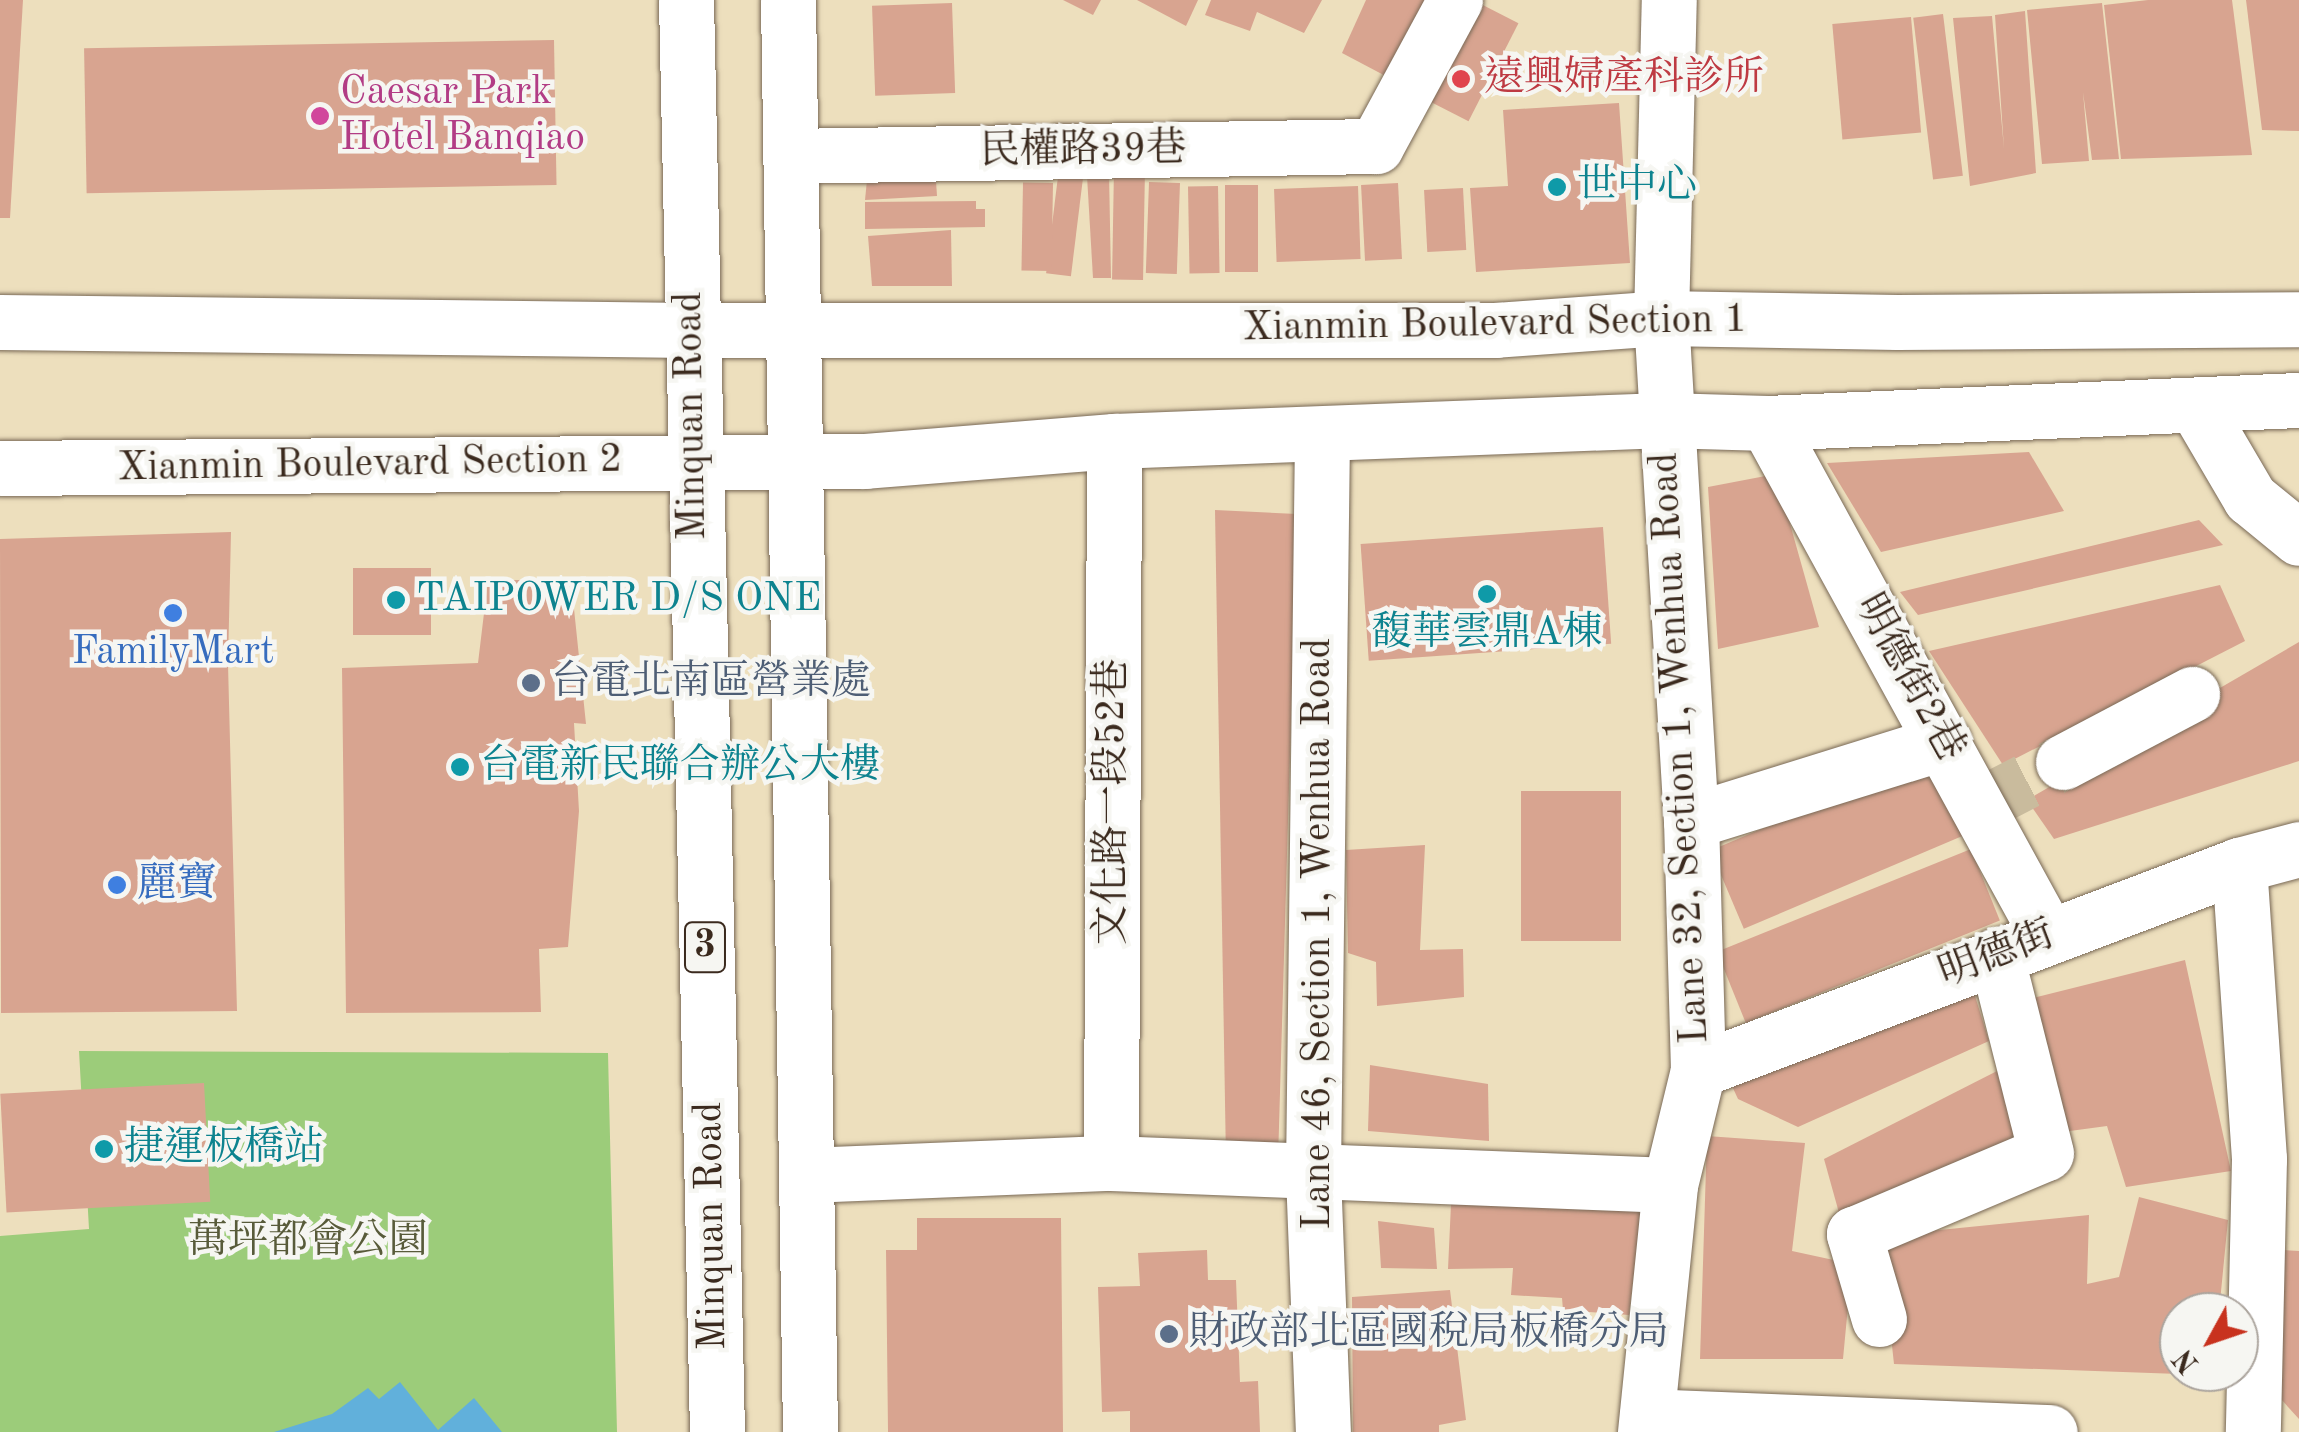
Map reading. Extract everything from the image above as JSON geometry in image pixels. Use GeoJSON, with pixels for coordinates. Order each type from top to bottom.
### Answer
{"type":"FeatureCollection","features":[{"type":"Feature","properties":{"kind":"main road","name":"Minquan Road"},"geometry":{"type":"LineString","coordinates":[[686,0],[691,330],[716,462],[717,1432]]}},
{"type":"Feature","properties":{"kind":"main road"},"geometry":{"type":"LineString","coordinates":[[788,0],[810,1432]]}},
{"type":"Feature","properties":{"kind":"main road","name":"民權路39巷"},"geometry":{"type":"LineString","coordinates":[[790,156],[1376,146],[1455,0]]}},
{"type":"Feature","properties":{"kind":"main road","name":"Lane 32, Section 1, Wenhua Road"},"geometry":{"type":"LineString","coordinates":[[1646,1424],[1670,1186],[1698,1070],[1692,821],[1664,420],[1661,318],[1669,0]]}},
{"type":"Feature","properties":{"kind":"main road","name":"Xianmin Boulevard Section 1"},"geometry":{"type":"LineString","coordinates":[[691,330],[1495,330],[1661,318],[1897,322],[2299,319]]}},
{"type":"Feature","properties":{"kind":"main road"},"geometry":{"type":"LineString","coordinates":[[0,322],[691,330]]}},
{"type":"Feature","properties":{"kind":"main road"},"geometry":{"type":"LineString","coordinates":[[716,462],[865,461],[1114,442],[1664,420],[1767,422],[2299,400]]}},
{"type":"Feature","properties":{"kind":"main road"},"geometry":{"type":"LineString","coordinates":[[2196,406],[2250,498],[2299,538]]}},
{"type":"Feature","properties":{"kind":"main road","name":"明德街2巷"},"geometry":{"type":"LineString","coordinates":[[1767,422],[2048,936]]}},
{"type":"Feature","properties":{"kind":"main road","name":"Lane 46, Section 1, Wenhua Road"},"geometry":{"type":"LineString","coordinates":[[1322,435],[1314,1174],[1323,1432]]}},
{"type":"Feature","properties":{"kind":"main road","name":"文化路一段52巷"},"geometry":{"type":"LineString","coordinates":[[1111,1162],[1114,442]]}},
{"type":"Feature","properties":{"kind":"main road","name":"Xianmin Boulevard Section 2"},"geometry":{"type":"LineString","coordinates":[[0,468],[716,462]]}},
{"type":"Feature","properties":{"kind":"main road"},"geometry":{"type":"LineString","coordinates":[[2064,762],[2192,694]]}},
{"type":"Feature","properties":{"kind":"main road"},"geometry":{"type":"LineString","coordinates":[[1692,821],[1944,742]]}},
{"type":"Feature","properties":{"kind":"main road","name":"明德街"},"geometry":{"type":"LineString","coordinates":[[1698,1070],[1996,955],[2240,865],[2299,848]]}},
{"type":"Feature","properties":{"kind":"main road"},"geometry":{"type":"LineString","coordinates":[[2240,865],[2260,1159],[2253,1432]]}},
{"type":"Feature","properties":{"kind":"main road"},"geometry":{"type":"LineString","coordinates":[[1880,1319],[1854,1234],[2046,1153],[1996,955]]}},
{"type":"Feature","properties":{"kind":"main road"},"geometry":{"type":"LineString","coordinates":[[807,1176],[1111,1162],[1314,1174],[1670,1186]]}},
{"type":"Feature","properties":{"kind":"main road"},"geometry":{"type":"LineString","coordinates":[[1646,1424],[2050,1432]]}},
{"type":"Feature","properties":{"kind":"green space","name":"萬坪都會公園"},"geometry":{"type":"Polygon","coordinates":[[[79,1051],[608,1053],[617,1432],[0,1432],[0,1236],[89,1229],[79,1051]]]}},
{"type":"Feature","properties":{"kind":"water"},"geometry":{"type":"Polygon","coordinates":[[[400,1382],[438,1430],[474,1398],[502,1432],[274,1432],[332,1414],[368,1388],[379,1399],[400,1382]]]}},
{"type":"Feature","properties":{"kind":"building"},"geometry":{"type":"Polygon","coordinates":[[[0,0],[23,0],[10,218],[0,218],[0,0]]]}},
{"type":"Feature","properties":{"kind":"building"},"geometry":{"type":"Polygon","coordinates":[[[1063,0],[1101,0],[1093,15],[1063,0]]]}},
{"type":"Feature","properties":{"kind":"building"},"geometry":{"type":"Polygon","coordinates":[[[1137,0],[1198,0],[1186,26],[1137,0]]]}},
{"type":"Feature","properties":{"kind":"building"},"geometry":{"type":"Polygon","coordinates":[[[1211,0],[1322,0],[1304,33],[1257,12],[1250,31],[1205,15],[1211,0]]]}},
{"type":"Feature","properties":{"kind":"building"},"geometry":{"type":"Polygon","coordinates":[[[1366,0],[1431,0],[1395,81],[1342,53],[1366,0]]]}},
{"type":"Feature","properties":{"kind":"building","name":"遠興婦產科診所"},"geometry":{"type":"Polygon","coordinates":[[[1473,0],[1518,23],[1469,121],[1423,98],[1473,0]]]}},
{"type":"Feature","properties":{"kind":"building"},"geometry":{"type":"Polygon","coordinates":[[[2148,0],[2232,0],[2252,155],[2121,159],[2104,5],[2148,0]]]}},
{"type":"Feature","properties":{"kind":"building"},"geometry":{"type":"Polygon","coordinates":[[[2246,0],[2299,0],[2299,131],[2262,130],[2246,0]]]}},
{"type":"Feature","properties":{"kind":"building"},"geometry":{"type":"Polygon","coordinates":[[[952,3],[955,93],[875,96],[872,6],[952,3]]]}},
{"type":"Feature","properties":{"kind":"building"},"geometry":{"type":"Polygon","coordinates":[[[2102,3],[2119,159],[2092,160],[2083,92],[2089,161],[2042,164],[2027,10],[2102,3]]]}},
{"type":"Feature","properties":{"kind":"building"},"geometry":{"type":"Polygon","coordinates":[[[2025,11],[2036,173],[1970,186],[1953,18],[1992,16],[2004,149],[1995,15],[2025,11]]]}},
{"type":"Feature","properties":{"kind":"building"},"geometry":{"type":"Polygon","coordinates":[[[1943,14],[1963,176],[1933,179],[1913,18],[1943,14]]]}},
{"type":"Feature","properties":{"kind":"building"},"geometry":{"type":"Polygon","coordinates":[[[1911,17],[1921,133],[1842,139],[1832,24],[1911,17]]]}},
{"type":"Feature","properties":{"kind":"building","name":"Caesar Park Hotel Banqiao"},"geometry":{"type":"Polygon","coordinates":[[[554,40],[557,185],[87,193],[84,48],[554,40]]]}},
{"type":"Feature","properties":{"kind":"building","name":"世中心"},"geometry":{"type":"Polygon","coordinates":[[[1619,103],[1630,263],[1476,272],[1470,188],[1508,186],[1503,110],[1619,103]]]}},
{"type":"Feature","properties":{"kind":"building"},"geometry":{"type":"Polygon","coordinates":[[[1060,160],[1085,163],[1071,276],[1046,273],[1060,160]]]}},
{"type":"Feature","properties":{"kind":"building"},"geometry":{"type":"Polygon","coordinates":[[[935,166],[937,196],[865,200],[867,180],[935,166]]]}},
{"type":"Feature","properties":{"kind":"building"},"geometry":{"type":"Polygon","coordinates":[[[1114,167],[1145,168],[1143,280],[1112,279],[1114,167]]]}},
{"type":"Feature","properties":{"kind":"building"},"geometry":{"type":"Polygon","coordinates":[[[1109,173],[1111,278],[1093,278],[1087,176],[1109,173]]]}},
{"type":"Feature","properties":{"kind":"building"},"geometry":{"type":"Polygon","coordinates":[[[1023,182],[1053,183],[1051,271],[1021,270],[1023,182]]]}},
{"type":"Feature","properties":{"kind":"building"},"geometry":{"type":"Polygon","coordinates":[[[1149,182],[1180,183],[1177,274],[1146,273],[1149,182]]]}},
{"type":"Feature","properties":{"kind":"building"},"geometry":{"type":"Polygon","coordinates":[[[1398,183],[1402,259],[1365,261],[1361,185],[1398,183]]]}},
{"type":"Feature","properties":{"kind":"building"},"geometry":{"type":"Polygon","coordinates":[[[1225,185],[1258,185],[1258,272],[1225,272],[1225,185]]]}},
{"type":"Feature","properties":{"kind":"building"},"geometry":{"type":"Polygon","coordinates":[[[1218,186],[1220,273],[1190,274],[1188,187],[1218,186]]]}},
{"type":"Feature","properties":{"kind":"building"},"geometry":{"type":"Polygon","coordinates":[[[1358,186],[1361,259],[1277,262],[1274,189],[1358,186]]]}},
{"type":"Feature","properties":{"kind":"building"},"geometry":{"type":"Polygon","coordinates":[[[1463,188],[1466,250],[1427,252],[1424,190],[1463,188]]]}},
{"type":"Feature","properties":{"kind":"building"},"geometry":{"type":"Polygon","coordinates":[[[976,201],[976,209],[985,209],[985,227],[865,229],[865,202],[976,201]]]}},
{"type":"Feature","properties":{"kind":"building"},"geometry":{"type":"Polygon","coordinates":[[[951,230],[952,286],[872,286],[868,236],[951,230]]]}},
{"type":"Feature","properties":{"kind":"building"},"geometry":{"type":"Polygon","coordinates":[[[2029,452],[2064,511],[1881,552],[1827,463],[2029,452]]]}},
{"type":"Feature","properties":{"kind":"building"},"geometry":{"type":"Polygon","coordinates":[[[1776,474],[1819,627],[1718,649],[1708,487],[1776,474]]]}},
{"type":"Feature","properties":{"kind":"building"},"geometry":{"type":"Polygon","coordinates":[[[1215,510],[1297,514],[1278,1160],[1226,1161],[1215,510]]]}},
{"type":"Feature","properties":{"kind":"building"},"geometry":{"type":"Polygon","coordinates":[[[2199,520],[2223,545],[1918,615],[1900,592],[2199,520]]]}},
{"type":"Feature","properties":{"kind":"building","name":"馥華雲鼎A棟"},"geometry":{"type":"Polygon","coordinates":[[[1603,527],[1611,644],[1369,661],[1361,544],[1603,527]]]}},
{"type":"Feature","properties":{"kind":"building","name":"麗寶"},"geometry":{"type":"Polygon","coordinates":[[[231,532],[228,664],[237,1011],[1,1013],[0,539],[231,532]]]}},
{"type":"Feature","properties":{"kind":"building"},"geometry":{"type":"Polygon","coordinates":[[[353,568],[431,568],[431,635],[353,635],[353,568]]]}},
{"type":"Feature","properties":{"kind":"building","name":"台電新民聯合辦公大樓"},"geometry":{"type":"Polygon","coordinates":[[[488,580],[571,580],[586,724],[574,723],[579,811],[568,947],[539,949],[541,1012],[346,1013],[342,668],[478,663],[488,580]]]}},
{"type":"Feature","properties":{"kind":"building"},"geometry":{"type":"Polygon","coordinates":[[[2220,585],[2245,641],[2003,765],[1929,651],[2220,585]]]}},
{"type":"Feature","properties":{"kind":"building"},"geometry":{"type":"Polygon","coordinates":[[[2299,642],[2299,761],[2054,839],[2027,800],[2299,642]]]}},
{"type":"Feature","properties":{"kind":"building"},"geometry":{"type":"Polygon","coordinates":[[[1938,754],[1971,832],[1744,929],[1711,851],[1938,754]]]}},
{"type":"Feature","properties":{"kind":"building"},"geometry":{"type":"Polygon","coordinates":[[[1521,791],[1621,791],[1621,941],[1521,941],[1521,791]]]}},
{"type":"Feature","properties":{"kind":"building"},"geometry":{"type":"Polygon","coordinates":[[[1425,845],[1420,950],[1463,949],[1464,997],[1377,1006],[1376,962],[1348,953],[1346,850],[1425,845]]]}},
{"type":"Feature","properties":{"kind":"building"},"geometry":{"type":"Polygon","coordinates":[[[1971,849],[2000,920],[1746,1023],[1717,952],[1971,849]]]}},
{"type":"Feature","properties":{"kind":"building"},"geometry":{"type":"Polygon","coordinates":[[[2185,960],[2231,1171],[2126,1187],[2107,1126],[2055,1133],[2021,1001],[2185,960]]]}},
{"type":"Feature","properties":{"kind":"building"},"geometry":{"type":"Polygon","coordinates":[[[1971,983],[1989,1041],[1798,1127],[1738,1099],[1726,1073],[1971,983]]]}},
{"type":"Feature","properties":{"kind":"building"},"geometry":{"type":"Polygon","coordinates":[[[1370,1065],[1488,1084],[1489,1141],[1368,1131],[1370,1065]]]}},
{"type":"Feature","properties":{"kind":"building"},"geometry":{"type":"Polygon","coordinates":[[[1999,1070],[2025,1141],[1841,1220],[1824,1159],[1999,1070]]]}},
{"type":"Feature","properties":{"kind":"building","name":"捷運板橋站"},"geometry":{"type":"Polygon","coordinates":[[[204,1083],[210,1202],[7,1213],[0,1094],[204,1083]]]}},
{"type":"Feature","properties":{"kind":"building"},"geometry":{"type":"Polygon","coordinates":[[[1707,1136],[1805,1143],[1792,1251],[1852,1264],[1843,1359],[1700,1359],[1707,1136]]]}},
{"type":"Feature","properties":{"kind":"building"},"geometry":{"type":"Polygon","coordinates":[[[2139,1197],[2228,1220],[2221,1292],[2159,1292],[2159,1373],[1894,1364],[1880,1236],[2089,1215],[2087,1284],[2119,1277],[2139,1197]]]}},
{"type":"Feature","properties":{"kind":"building"},"geometry":{"type":"Polygon","coordinates":[[[1451,1204],[1642,1206],[1629,1315],[1563,1310],[1562,1298],[1511,1295],[1513,1268],[1448,1269],[1451,1204]]]}},
{"type":"Feature","properties":{"kind":"building"},"geometry":{"type":"Polygon","coordinates":[[[917,1218],[1061,1218],[1063,1432],[888,1432],[886,1250],[917,1250],[917,1218]]]}},
{"type":"Feature","properties":{"kind":"building"},"geometry":{"type":"Polygon","coordinates":[[[1378,1221],[1434,1228],[1437,1269],[1381,1268],[1378,1221]]]}},
{"type":"Feature","properties":{"kind":"building","name":"財政部北區國稅局板橋分局"},"geometry":{"type":"Polygon","coordinates":[[[1207,1250],[1208,1280],[1236,1280],[1240,1382],[1258,1381],[1260,1432],[1130,1432],[1130,1411],[1102,1412],[1098,1287],[1140,1286],[1138,1253],[1207,1250]]]}},
{"type":"Feature","properties":{"kind":"building"},"geometry":{"type":"Polygon","coordinates":[[[2282,1250],[2299,1251],[2299,1419],[2280,1398],[2282,1250]]]}},
{"type":"Feature","properties":{"kind":"building"},"geometry":{"type":"Polygon","coordinates":[[[1450,1290],[1466,1420],[1439,1425],[1439,1432],[1353,1432],[1352,1297],[1450,1290]]]}},
{"type":"Feature","properties":{"kind":"tunnel"},"geometry":{"type":"LineString","coordinates":[[1978,806],[2063,762]]}},
{"type":"Feature","properties":{"kind":"place","name":"遠興婦產科診所"},"geometry":{"type":"Point","coordinates":[1461,79]}},
{"type":"Feature","properties":{"kind":"place","name":"Caesar Park Hotel Banqiao"},"geometry":{"type":"Point","coordinates":[320,116]}},
{"type":"Feature","properties":{"kind":"place","name":"世中心"},"geometry":{"type":"Point","coordinates":[1557,187]}},
{"type":"Feature","properties":{"kind":"place","name":"馥華雲鼎A棟"},"geometry":{"type":"Point","coordinates":[1487,594]}},
{"type":"Feature","properties":{"kind":"place","name":"TAIPOWER D/S ONE"},"geometry":{"type":"Point","coordinates":[396,600]}},
{"type":"Feature","properties":{"kind":"place","name":"FamilyMart"},"geometry":{"type":"Point","coordinates":[173,613]}},
{"type":"Feature","properties":{"kind":"place","name":"台電北南區營業處"},"geometry":{"type":"Point","coordinates":[531,683]}},
{"type":"Feature","properties":{"kind":"place","name":"台電新民聯合辦公大樓"},"geometry":{"type":"Point","coordinates":[460,767]}},
{"type":"Feature","properties":{"kind":"place","name":"麗寶"},"geometry":{"type":"Point","coordinates":[117,885]}},
{"type":"Feature","properties":{"kind":"place","name":"捷運板橋站"},"geometry":{"type":"Point","coordinates":[104,1149]}},
{"type":"Feature","properties":{"kind":"place","name":"財政部北區國稅局板橋分局"},"geometry":{"type":"Point","coordinates":[1169,1334]}}]}
